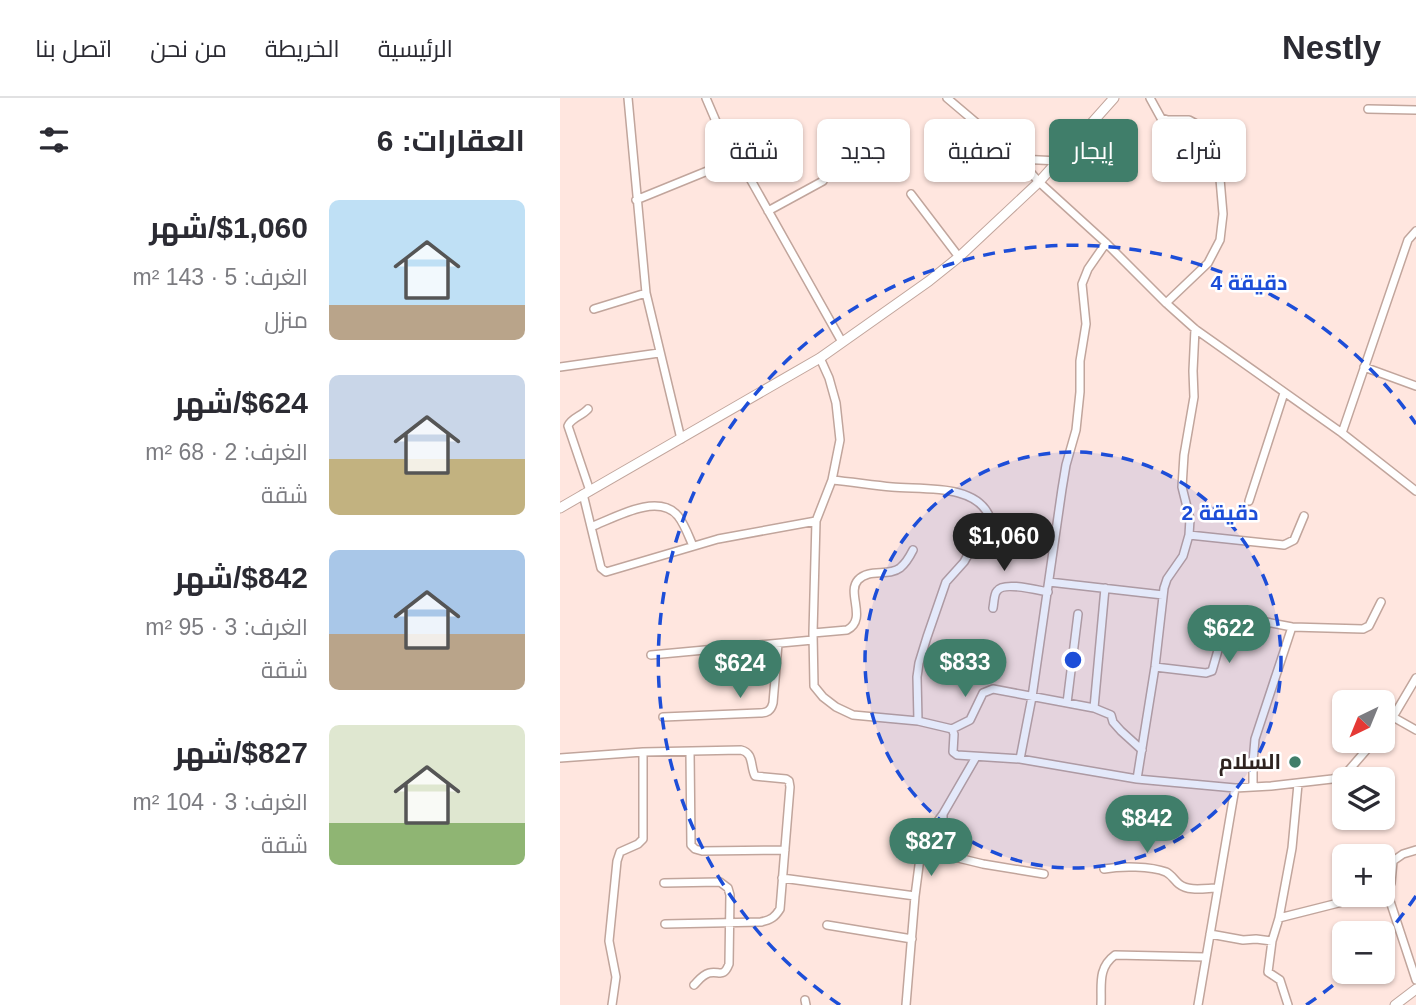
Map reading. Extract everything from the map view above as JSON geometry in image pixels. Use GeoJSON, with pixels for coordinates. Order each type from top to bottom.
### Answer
{"type":"FeatureCollection","features":[{"type":"Feature","properties":{"kind":"street"},"geometry":{"type":"LineString","coordinates":[[628,98],[646,293],[681,439]]}},
{"type":"Feature","properties":{"kind":"street"},"geometry":{"type":"LineString","coordinates":[[706,98],[715,119]]}},
{"type":"Feature","properties":{"kind":"street"},"geometry":{"type":"LineString","coordinates":[[947,98],[972,119]]}},
{"type":"Feature","properties":{"kind":"street"},"geometry":{"type":"LineString","coordinates":[[1096,119],[1114,98]]}},
{"type":"Feature","properties":{"kind":"street"},"geometry":{"type":"LineString","coordinates":[[1150,98],[1161,118],[1189,120],[1202,127],[1217,144],[1223,214],[1220,240],[1208,263],[1166,303]]}},
{"type":"Feature","properties":{"kind":"street"},"geometry":{"type":"LineString","coordinates":[[1368,109],[1416,110]]}},
{"type":"Feature","properties":{"kind":"street"},"geometry":{"type":"LineString","coordinates":[[636,200],[705,172]]}},
{"type":"Feature","properties":{"kind":"street"},"geometry":{"type":"LineString","coordinates":[[560,508],[820,358],[959,257],[1049,172]]}},
{"type":"Feature","properties":{"kind":"street"},"geometry":{"type":"LineString","coordinates":[[1035,177],[1195,329],[1342,433],[1416,491]]}},
{"type":"Feature","properties":{"kind":"street"},"geometry":{"type":"LineString","coordinates":[[752,182],[842,342]]}},
{"type":"Feature","properties":{"kind":"street"},"geometry":{"type":"LineString","coordinates":[[768,211],[821,182]]}},
{"type":"Feature","properties":{"kind":"street"},"geometry":{"type":"LineString","coordinates":[[911,194],[959,257]]}},
{"type":"Feature","properties":{"kind":"street"},"geometry":{"type":"LineString","coordinates":[[1342,433],[1408,240],[1416,231]]}},
{"type":"Feature","properties":{"kind":"street"},"geometry":{"type":"LineString","coordinates":[[1020,759],[1032,697],[1066,465],[1076,430],[1080,361],[1086,324],[1082,284],[1088,269],[1106,243]]}},
{"type":"Feature","properties":{"kind":"street"},"geometry":{"type":"LineString","coordinates":[[594,309],[646,293]]}},
{"type":"Feature","properties":{"kind":"street"},"geometry":{"type":"LineString","coordinates":[[1137,779],[1155,667],[1163,595],[1167,579],[1183,556],[1189,535],[1190,519],[1182,488],[1184,455],[1194,397],[1195,329]]}},
{"type":"Feature","properties":{"kind":"street"},"geometry":{"type":"LineString","coordinates":[[560,368],[659,353]]}},
{"type":"Feature","properties":{"kind":"street"},"geometry":{"type":"LineString","coordinates":[[820,358],[829,378],[840,424],[840,440],[832,480],[816,522],[814,686],[822,697],[853,715],[918,721],[952,729],[970,720],[983,693],[993,689],[1094,708],[1111,715],[1113,722],[1142,750]]}},
{"type":"Feature","properties":{"kind":"street"},"geometry":{"type":"LineString","coordinates":[[1364,367],[1416,386]]}},
{"type":"Feature","properties":{"kind":"street"},"geometry":{"type":"LineString","coordinates":[[1249,501],[1284,393]]}},
{"type":"Feature","properties":{"kind":"street"},"geometry":{"type":"LineString","coordinates":[[588,408],[570,421],[568,426],[586,493],[601,568],[606,572],[718,539],[816,522]]}},
{"type":"Feature","properties":{"kind":"street"},"geometry":{"type":"LineString","coordinates":[[832,480],[954,492],[974,499],[982,505],[990,519]]}},
{"type":"Feature","properties":{"kind":"street"},"geometry":{"type":"LineString","coordinates":[[591,527],[640,507],[666,508],[680,518],[693,546]]}},
{"type":"Feature","properties":{"kind":"street"},"geometry":{"type":"LineString","coordinates":[[1189,535],[1284,545],[1294,540],[1304,516]]}},
{"type":"Feature","properties":{"kind":"street"},"geometry":{"type":"LineString","coordinates":[[651,655],[778,644],[852,628],[856,621],[855,587],[858,580],[868,574],[895,571],[907,561],[913,550]]}},
{"type":"Feature","properties":{"kind":"street"},"geometry":{"type":"LineString","coordinates":[[918,721],[919,663],[946,582],[969,553]]}},
{"type":"Feature","properties":{"kind":"street"},"geometry":{"type":"LineString","coordinates":[[1049,582],[1163,595]]}},
{"type":"Feature","properties":{"kind":"street"},"geometry":{"type":"LineString","coordinates":[[993,608],[995,592],[1000,588],[1015,587],[1048,592]]}},
{"type":"Feature","properties":{"kind":"street"},"geometry":{"type":"LineString","coordinates":[[1094,708],[1105,588]]}},
{"type":"Feature","properties":{"kind":"street"},"geometry":{"type":"LineString","coordinates":[[1155,667],[1206,673],[1212,671],[1230,615],[1292,627],[1366,629],[1381,602]]}},
{"type":"Feature","properties":{"kind":"street"},"geometry":{"type":"LineString","coordinates":[[1067,704],[1077,614]]}},
{"type":"Feature","properties":{"kind":"street"},"geometry":{"type":"LineString","coordinates":[[1254,787],[1255,739],[1292,627]]}},
{"type":"Feature","properties":{"kind":"street"},"geometry":{"type":"LineString","coordinates":[[663,717],[766,713],[773,703],[778,644]]}},
{"type":"Feature","properties":{"kind":"street"},"geometry":{"type":"LineString","coordinates":[[1395,715],[1416,678]]}},
{"type":"Feature","properties":{"kind":"street"},"geometry":{"type":"LineString","coordinates":[[1395,718],[1416,730]]}},
{"type":"Feature","properties":{"kind":"street"},"geometry":{"type":"LineString","coordinates":[[952,729],[954,754],[1020,759],[1137,779],[1235,788],[1332,779],[1342,776],[1364,753]]}},
{"type":"Feature","properties":{"kind":"street"},"geometry":{"type":"LineString","coordinates":[[560,758],[643,752],[744,751],[750,755],[755,776],[789,781],[780,909],[777,915],[761,922],[664,924]]}},
{"type":"Feature","properties":{"kind":"street"},"geometry":{"type":"LineString","coordinates":[[612,1005],[616,977],[609,942],[617,861],[620,852],[643,839],[643,752]]}},
{"type":"Feature","properties":{"kind":"street"},"geometry":{"type":"LineString","coordinates":[[690,752],[691,845],[702,851],[785,850]]}},
{"type":"Feature","properties":{"kind":"street"},"geometry":{"type":"LineString","coordinates":[[906,1005],[921,850],[976,757]]}},
{"type":"Feature","properties":{"kind":"street"},"geometry":{"type":"LineString","coordinates":[[1289,1005],[1280,980],[1268,972],[1292,848],[1298,784]]}},
{"type":"Feature","properties":{"kind":"street"},"geometry":{"type":"LineString","coordinates":[[1198,1005],[1235,788]]}},
{"type":"Feature","properties":{"kind":"street"},"geometry":{"type":"LineString","coordinates":[[943,814],[941,846],[950,856],[1044,874]]}},
{"type":"Feature","properties":{"kind":"street"},"geometry":{"type":"LineString","coordinates":[[1395,860],[1416,850]]}},
{"type":"Feature","properties":{"kind":"street"},"geometry":{"type":"LineString","coordinates":[[1104,869],[1122,867],[1156,870],[1170,874],[1187,888],[1218,888]]}},
{"type":"Feature","properties":{"kind":"street"},"geometry":{"type":"LineString","coordinates":[[782,878],[915,896]]}},
{"type":"Feature","properties":{"kind":"street"},"geometry":{"type":"LineString","coordinates":[[664,883],[720,882],[728,888],[729,964],[726,971],[710,972],[694,985]]}},
{"type":"Feature","properties":{"kind":"street"},"geometry":{"type":"LineString","coordinates":[[1279,918],[1332,905]]}},
{"type":"Feature","properties":{"kind":"street"},"geometry":{"type":"LineString","coordinates":[[1390,907],[1416,980]]}},
{"type":"Feature","properties":{"kind":"street"},"geometry":{"type":"LineString","coordinates":[[827,926],[912,939]]}},
{"type":"Feature","properties":{"kind":"street"},"geometry":{"type":"LineString","coordinates":[[1209,934],[1243,940],[1272,941]]}},
{"type":"Feature","properties":{"kind":"street"},"geometry":{"type":"LineString","coordinates":[[1101,1005],[1103,969],[1108,960],[1115,956],[1205,957]]}},
{"type":"Feature","properties":{"kind":"street"},"geometry":{"type":"LineString","coordinates":[[1395,1005],[1416,989]]}},
{"type":"Feature","properties":{"kind":"place","name":"السلام"},"geometry":{"type":"Point","coordinates":[1295,762]}}]}
